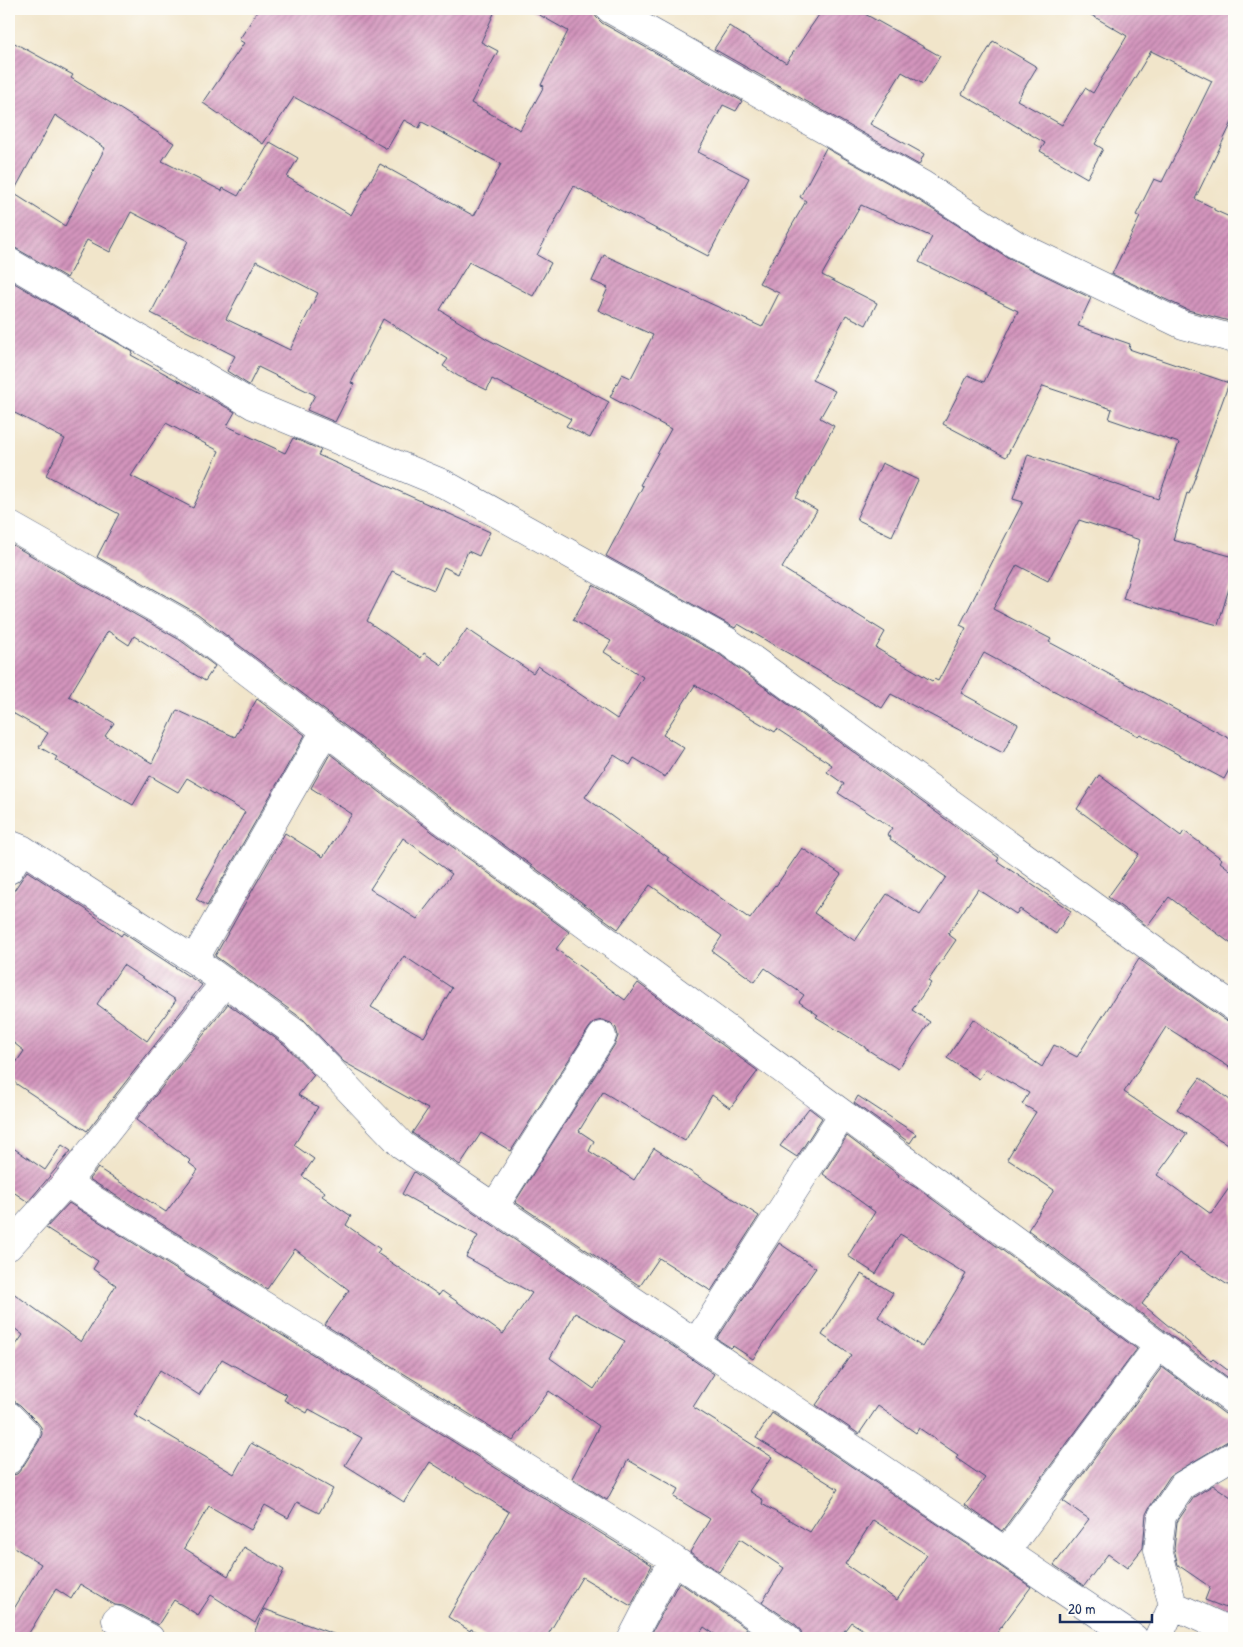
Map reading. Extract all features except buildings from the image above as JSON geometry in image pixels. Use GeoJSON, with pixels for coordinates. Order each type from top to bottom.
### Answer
{"type":"FeatureCollection","features":[{"type":"Feature","properties":{"kind":"street"},"geometry":{"type":"LineString","coordinates":[[610,9],[915,180],[1015,244],[1183,325],[1234,339]]}},
{"type":"Feature","properties":{"kind":"street"},"geometry":{"type":"LineString","coordinates":[[9,262],[253,405],[444,484],[727,641],[1234,1007]]}},
{"type":"Feature","properties":{"kind":"street"},"geometry":{"type":"LineString","coordinates":[[9,525],[189,627],[440,818],[1234,1401]]}},
{"type":"Feature","properties":{"kind":"street"},"geometry":{"type":"LineString","coordinates":[[194,960],[326,731]]}},
{"type":"Feature","properties":{"kind":"street"},"geometry":{"type":"LineString","coordinates":[[13,854],[194,960],[295,1033],[402,1145],[1134,1638]]}},
{"type":"Feature","properties":{"kind":"street"},"geometry":{"type":"LineString","coordinates":[[9,1246],[66,1183],[225,982]]}},
{"type":"Feature","properties":{"kind":"street"},"geometry":{"type":"LineString","coordinates":[[494,1207],[602,1036]]}},
{"type":"Feature","properties":{"kind":"street"},"geometry":{"type":"LineString","coordinates":[[696,1342],[843,1114]]}},
{"type":"Feature","properties":{"kind":"street"},"geometry":{"type":"LineString","coordinates":[[66,1183],[672,1560],[787,1638]]}},
{"type":"Feature","properties":{"kind":"street"},"geometry":{"type":"LineString","coordinates":[[1006,1552],[1158,1346]]}},
{"type":"Feature","properties":{"kind":"street"},"geometry":{"type":"LineString","coordinates":[[9,1416],[26,1433],[9,1460]]}},
{"type":"Feature","properties":{"kind":"street"},"geometry":{"type":"LineString","coordinates":[[1158,1638],[1173,1605],[1158,1550],[1162,1516],[1183,1485],[1234,1455]]}},
{"type":"Feature","properties":{"kind":"street"},"geometry":{"type":"LineString","coordinates":[[632,1638],[672,1560]]}},
{"type":"Feature","properties":{"kind":"street"},"geometry":{"type":"LineString","coordinates":[[1173,1605],[1234,1633]]}},
{"type":"Feature","properties":{"kind":"street"},"geometry":{"type":"LineString","coordinates":[[116,1620],[150,1638]]}}]}
